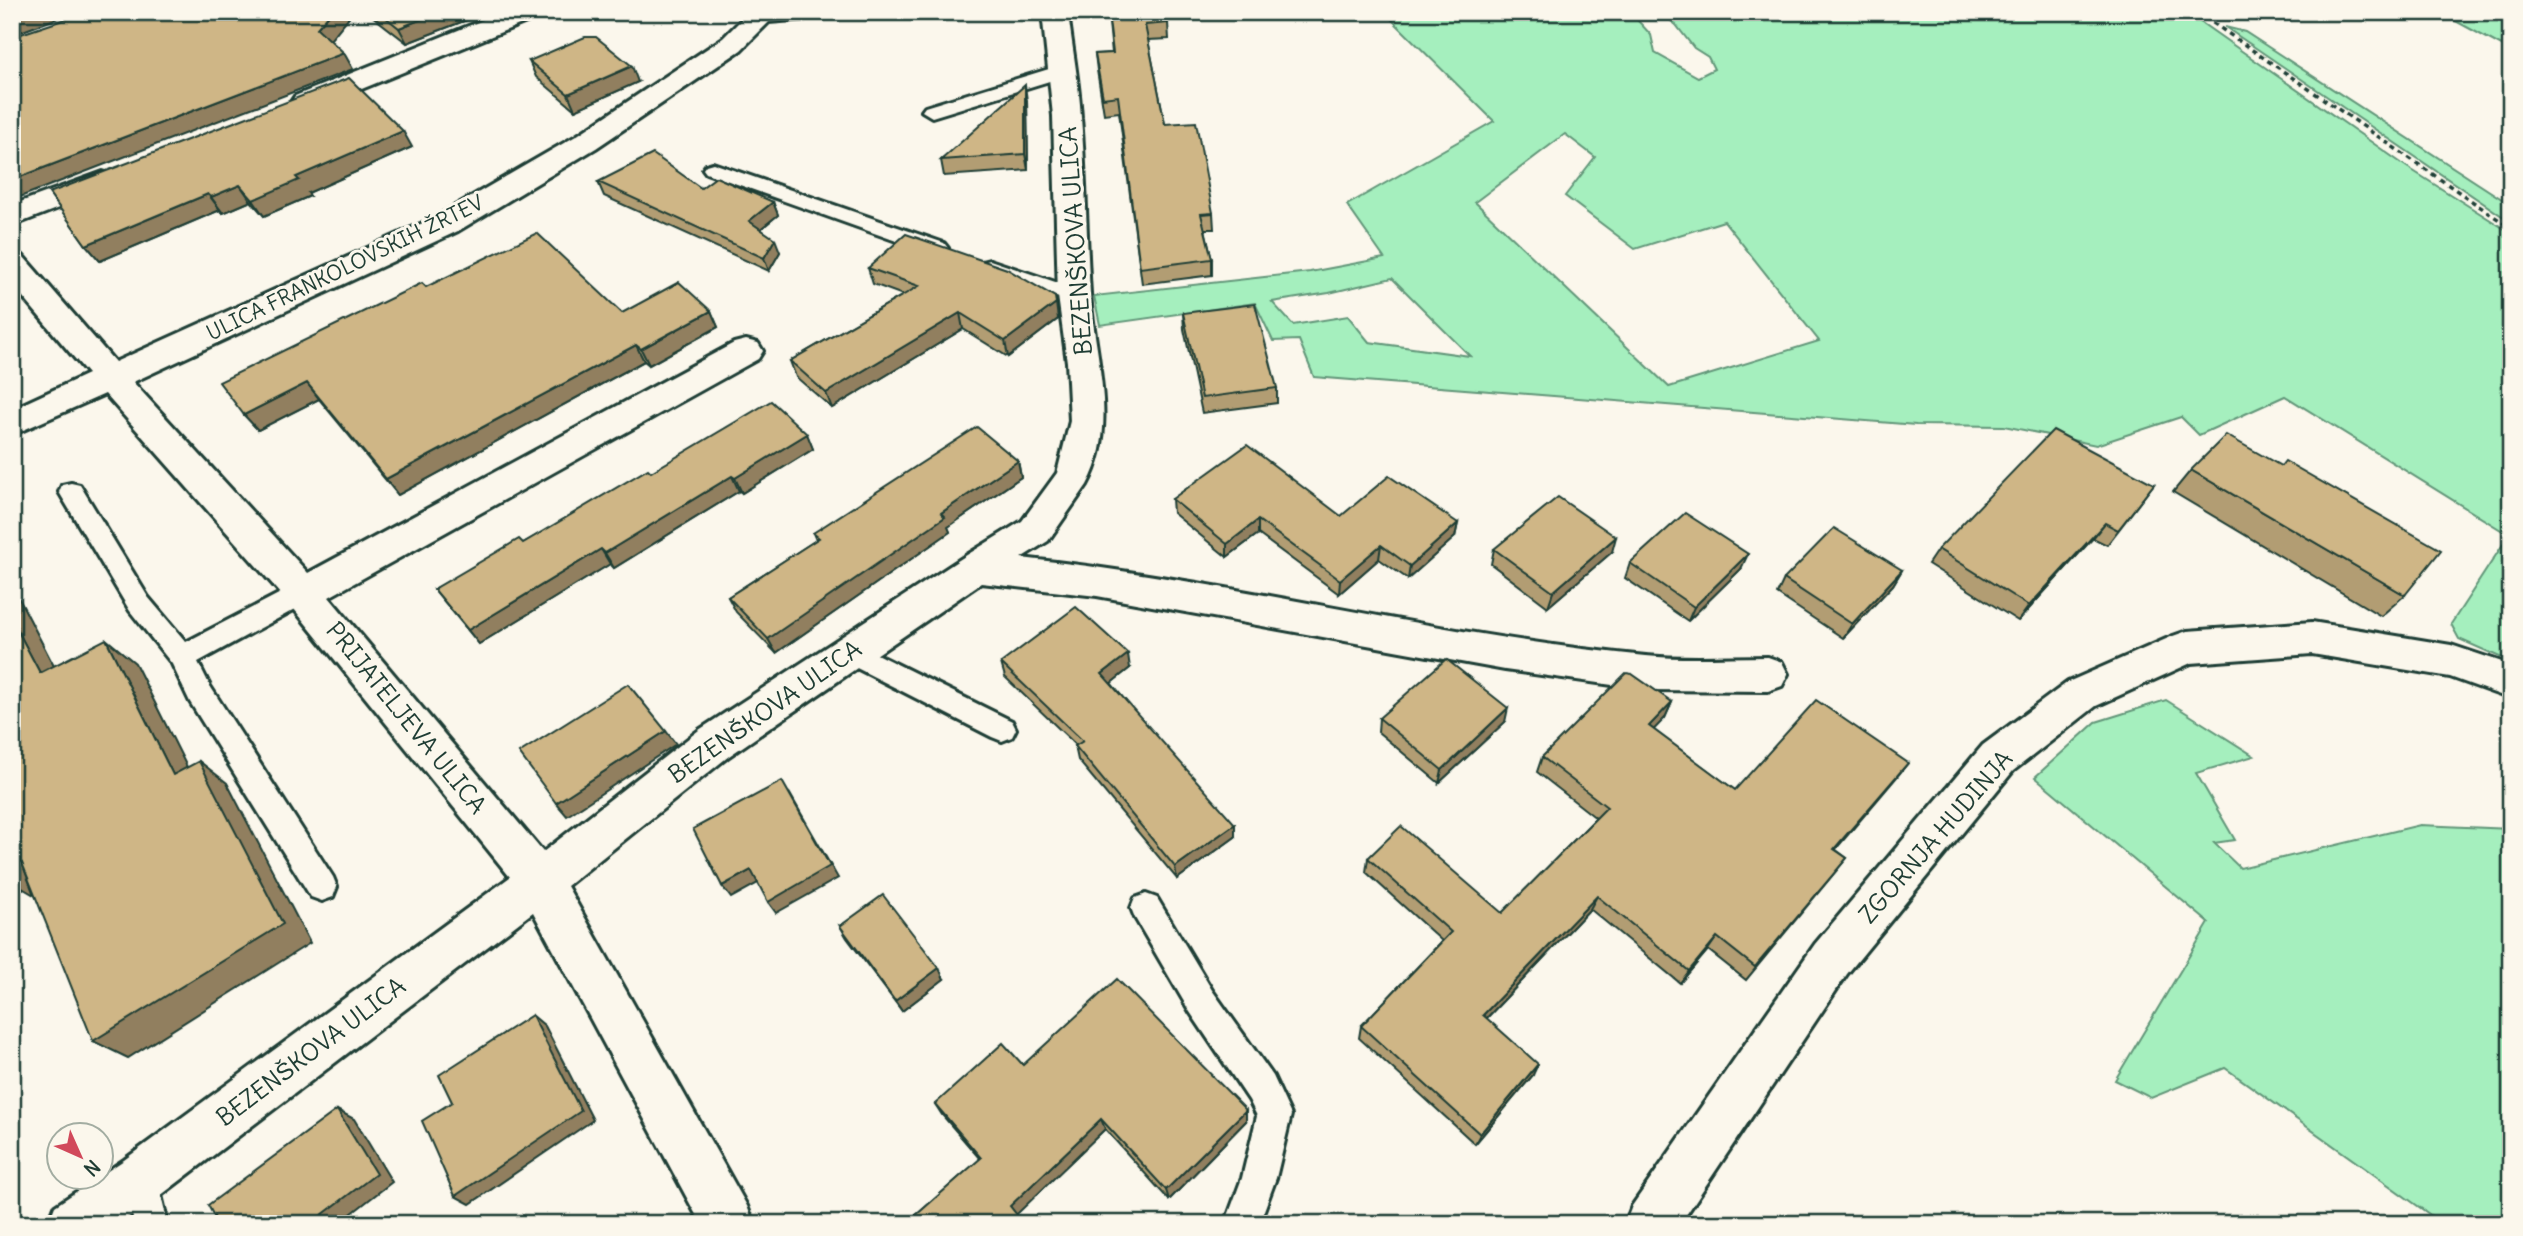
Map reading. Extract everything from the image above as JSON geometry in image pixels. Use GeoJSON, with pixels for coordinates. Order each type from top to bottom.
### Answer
{"type":"FeatureCollection","features":[{"type":"Feature","properties":{"kind":"street"},"geometry":{"type":"LineString","coordinates":[[286,110],[527,12]]}},
{"type":"Feature","properties":{"kind":"street"},"geometry":{"type":"LineString","coordinates":[[764,13],[810,12]]}},
{"type":"Feature","properties":{"kind":"street","name":"BEZENŠKOVA ULICA"},"geometry":{"type":"LineString","coordinates":[[73,1224],[142,1178],[540,881],[714,743],[1035,530],[1074,476],[1087,421],[1084,362],[1074,296],[1067,116],[1055,12]]}},
{"type":"Feature","properties":{"kind":"street","name":"ULICA FRANKOLOVSKIH ŽRTEV"},"geometry":{"type":"LineString","coordinates":[[12,423],[447,223],[586,142],[732,44],[764,13]]}},
{"type":"Feature","properties":{"kind":"street"},"geometry":{"type":"LineString","coordinates":[[12,216],[124,173]]}},
{"type":"Feature","properties":{"kind":"street","name":"PRIJATELJEVA ULICA"},"geometry":{"type":"LineString","coordinates":[[12,263],[110,378],[303,593],[540,881],[729,1224]]}},
{"type":"Feature","properties":{"kind":"street"},"geometry":{"type":"LineString","coordinates":[[303,593],[746,351]]}},
{"type":"Feature","properties":{"kind":"street"},"geometry":{"type":"LineString","coordinates":[[975,568],[1097,581],[1505,654],[1648,673],[1768,674]]}},
{"type":"Feature","properties":{"kind":"street","name":"ZGORNJA HUDINJA"},"geometry":{"type":"LineString","coordinates":[[1650,1224],[1831,959],[1998,758],[2082,694],[2187,647],[2312,638],[2451,661],[2511,682]]}},
{"type":"Feature","properties":{"kind":"lane"},"geometry":{"type":"LineString","coordinates":[[932,111],[1062,71]]}},
{"type":"Feature","properties":{"kind":"lane"},"geometry":{"type":"LineString","coordinates":[[713,169],[1074,296]]}},
{"type":"Feature","properties":{"kind":"lane"},"geometry":{"type":"LineString","coordinates":[[71,492],[139,604],[182,657],[200,694],[322,887]]}},
{"type":"Feature","properties":{"kind":"lane"},"geometry":{"type":"LineString","coordinates":[[182,657],[303,593]]}},
{"type":"Feature","properties":{"kind":"lane"},"geometry":{"type":"LineString","coordinates":[[850,652],[1002,729]]}},
{"type":"Feature","properties":{"kind":"lane"},"geometry":{"type":"LineString","coordinates":[[1146,908],[1201,1001],[1261,1088],[1274,1115],[1259,1178],[1242,1224]]}},
{"type":"Feature","properties":{"kind":"lane"},"geometry":{"type":"LineString","coordinates":[[142,1178],[151,1224]]}},
{"type":"Feature","properties":{"kind":"path"},"geometry":{"type":"LineString","coordinates":[[2197,12],[2511,228]]}},
{"type":"Feature","properties":{"kind":"green space"},"geometry":{"type":"Polygon","coordinates":[[[1384,12],[1630,12],[1651,35],[1655,53],[1698,77],[1714,69],[1708,57],[1694,48],[1676,25],[1660,12],[2186,12],[2407,167],[2511,233],[2511,662],[2459,639],[2451,624],[2509,535],[2285,396],[2199,435],[2181,417],[2096,445],[2004,426],[1916,425],[1314,377],[1299,340],[1273,341],[1255,303],[1100,325],[1094,296],[1310,272],[1384,258],[1347,205],[1494,121],[1384,12]],[[1565,134],[1475,202],[1669,387],[1819,341],[1724,221],[1635,249],[1565,196],[1595,157],[1565,134]],[[1392,278],[1329,293],[1272,302],[1293,325],[1348,316],[1369,342],[1470,356],[1392,278]]]}},
{"type":"Feature","properties":{"kind":"green space"},"geometry":{"type":"Polygon","coordinates":[[[2439,12],[2511,12],[2511,51],[2439,12]]]}},
{"type":"Feature","properties":{"kind":"green space"},"geometry":{"type":"Polygon","coordinates":[[[2225,27],[2245,32],[2511,205],[2511,222],[2225,27]]]}},
{"type":"Feature","properties":{"kind":"green space"},"geometry":{"type":"Polygon","coordinates":[[[2166,700],[2254,756],[2196,773],[2235,840],[2214,843],[2240,868],[2420,825],[2511,829],[2511,1224],[2443,1224],[2225,1068],[2151,1098],[2115,1080],[2209,923],[2035,777],[2096,722],[2166,700]]]}},
{"type":"Feature","properties":{"kind":"building"},"geometry":{"type":"Polygon","coordinates":[[[87,12],[331,12],[317,28],[344,53],[12,180],[12,37],[87,12]]]}},
{"type":"Feature","properties":{"kind":"building"},"geometry":{"type":"Polygon","coordinates":[[[379,12],[440,12],[399,28],[379,12]]]}},
{"type":"Feature","properties":{"kind":"building"},"geometry":{"type":"Polygon","coordinates":[[[1108,12],[1166,12],[1168,23],[1145,25],[1165,124],[1196,122],[1213,213],[1201,214],[1212,259],[1140,268],[1118,96],[1103,98],[1095,54],[1113,53],[1108,12]]]}},
{"type":"Feature","properties":{"kind":"building"},"geometry":{"type":"Polygon","coordinates":[[[585,37],[596,37],[632,66],[568,94],[529,61],[585,37]]]}},
{"type":"Feature","properties":{"kind":"building"},"geometry":{"type":"Polygon","coordinates":[[[349,78],[403,131],[296,177],[299,180],[253,200],[240,185],[211,197],[208,194],[86,245],[49,193],[349,78]]]}},
{"type":"Feature","properties":{"kind":"building"},"geometry":{"type":"Polygon","coordinates":[[[1025,85],[1025,154],[941,160],[1025,85]]]}},
{"type":"Feature","properties":{"kind":"building"},"geometry":{"type":"Polygon","coordinates":[[[653,154],[701,188],[716,177],[773,202],[749,221],[775,239],[764,258],[598,182],[653,154]]]}},
{"type":"Feature","properties":{"kind":"building"},"geometry":{"type":"Polygon","coordinates":[[[537,233],[622,313],[679,282],[711,311],[641,349],[636,345],[386,479],[307,383],[244,415],[219,382],[422,283],[426,287],[537,233]]]}},
{"type":"Feature","properties":{"kind":"building"},"geometry":{"type":"Polygon","coordinates":[[[906,234],[1007,269],[1055,297],[1056,303],[1005,341],[960,313],[826,393],[790,361],[919,286],[868,268],[906,234]]]}},
{"type":"Feature","properties":{"kind":"building"},"geometry":{"type":"Polygon","coordinates":[[[1255,304],[1277,388],[1202,398],[1183,313],[1255,304]]]}},
{"type":"Feature","properties":{"kind":"building"},"geometry":{"type":"Polygon","coordinates":[[[771,401],[807,434],[605,553],[601,549],[468,630],[434,589],[519,539],[523,543],[648,469],[651,472],[771,401]]]}},
{"type":"Feature","properties":{"kind":"building"},"geometry":{"type":"Polygon","coordinates":[[[977,427],[1018,461],[941,513],[945,517],[768,639],[728,597],[819,538],[813,533],[977,427]]]}},
{"type":"Feature","properties":{"kind":"building"},"geometry":{"type":"Polygon","coordinates":[[[2053,430],[2154,484],[2118,530],[2105,523],[2029,606],[1938,549],[2053,430]]]}},
{"type":"Feature","properties":{"kind":"building"},"geometry":{"type":"Polygon","coordinates":[[[2226,435],[2281,466],[2285,461],[2441,550],[2405,595],[2191,470],[2226,435]]]}},
{"type":"Feature","properties":{"kind":"building"},"geometry":{"type":"Polygon","coordinates":[[[1247,445],[1341,516],[1389,476],[1458,523],[1410,566],[1381,545],[1340,580],[1258,520],[1227,544],[1172,499],[1247,445]]]}},
{"type":"Feature","properties":{"kind":"building"},"geometry":{"type":"Polygon","coordinates":[[[1558,497],[1616,537],[1553,592],[1494,549],[1558,497]]]}},
{"type":"Feature","properties":{"kind":"building"},"geometry":{"type":"Polygon","coordinates":[[[1685,513],[1748,554],[1694,607],[1630,563],[1685,513]]]}},
{"type":"Feature","properties":{"kind":"building"},"geometry":{"type":"Polygon","coordinates":[[[1834,528],[1902,570],[1852,624],[1784,579],[1834,528]]]}},
{"type":"Feature","properties":{"kind":"building"},"geometry":{"type":"Polygon","coordinates":[[[1076,607],[1128,654],[1102,674],[1235,824],[1175,867],[1075,746],[1083,741],[1001,663],[1076,607]]]}},
{"type":"Feature","properties":{"kind":"building"},"geometry":{"type":"Polygon","coordinates":[[[12,620],[40,673],[106,639],[173,775],[199,761],[283,924],[93,1041],[22,863],[12,868],[12,620]]]}},
{"type":"Feature","properties":{"kind":"building"},"geometry":{"type":"Polygon","coordinates":[[[1446,659],[1508,708],[1442,770],[1379,718],[1446,659]]]}},
{"type":"Feature","properties":{"kind":"building"},"geometry":{"type":"Polygon","coordinates":[[[1626,673],[1632,674],[1672,702],[1649,726],[1735,790],[1816,700],[1908,763],[1834,849],[1847,858],[1755,967],[1717,937],[1689,971],[1597,896],[1483,1015],[1538,1064],[1480,1134],[1361,1026],[1451,932],[1368,858],[1401,826],[1502,913],[1607,807],[1542,757],[1626,673]]]}},
{"type":"Feature","properties":{"kind":"building"},"geometry":{"type":"Polygon","coordinates":[[[628,684],[666,731],[556,803],[519,753],[628,684]]]}},
{"type":"Feature","properties":{"kind":"building"},"geometry":{"type":"Polygon","coordinates":[[[782,781],[830,866],[768,902],[751,870],[722,886],[693,829],[782,781]]]}},
{"type":"Feature","properties":{"kind":"building"},"geometry":{"type":"Polygon","coordinates":[[[883,895],[939,968],[895,1001],[840,926],[883,895]]]}},
{"type":"Feature","properties":{"kind":"building"},"geometry":{"type":"Polygon","coordinates":[[[1117,979],[1246,1110],[1166,1190],[1101,1119],[1010,1206],[1024,1224],[906,1224],[981,1158],[935,1104],[1003,1043],[1023,1065],[1117,979]]]}},
{"type":"Feature","properties":{"kind":"building"},"geometry":{"type":"Polygon","coordinates":[[[532,1015],[581,1111],[455,1196],[422,1121],[452,1102],[439,1075],[532,1015]]]}},
{"type":"Feature","properties":{"kind":"building"},"geometry":{"type":"Polygon","coordinates":[[[337,1110],[376,1174],[310,1224],[218,1224],[208,1205],[337,1110]]]}}]}
